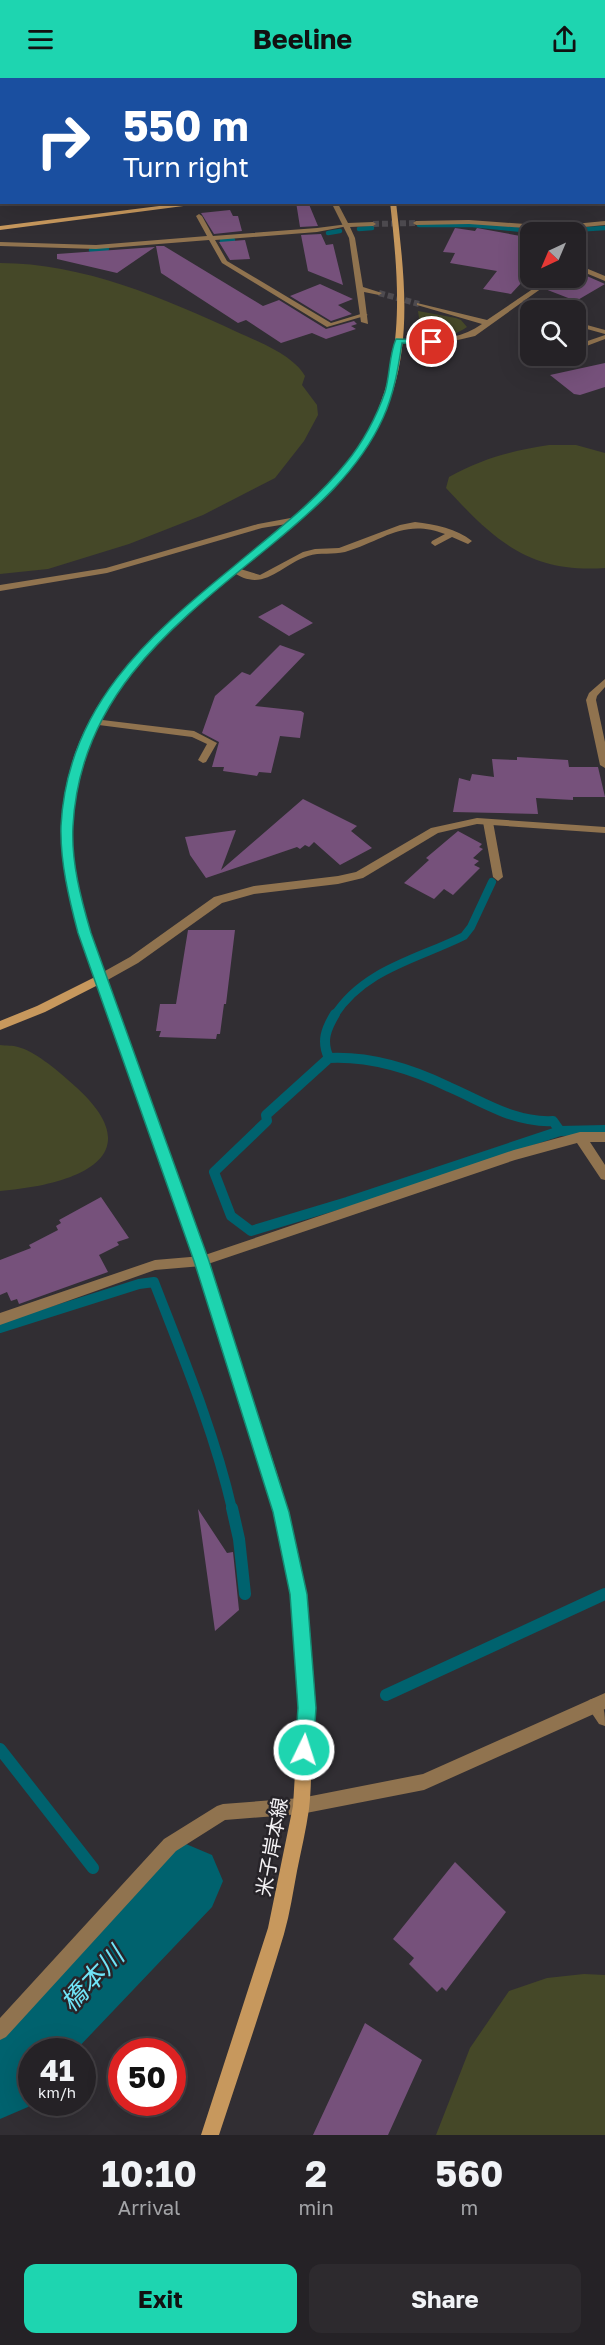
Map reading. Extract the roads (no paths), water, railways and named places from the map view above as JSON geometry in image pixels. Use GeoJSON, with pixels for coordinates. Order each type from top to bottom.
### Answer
{"type":"FeatureCollection","features":[{"type":"Feature","properties":{"kind":"main road"},"geometry":{"type":"LineString","coordinates":[[0,228],[195,204]]}},
{"type":"Feature","properties":{"kind":"main road","name":"米子岸本線"},"geometry":{"type":"LineString","coordinates":[[210,2135],[276,1928],[301,1806],[307,1708],[298,1594],[281,1512],[201,1261],[100,979],[72,886],[67,826],[77,768],[94,722],[112,692],[150,644],[234,570],[296,520],[328,489],[363,447],[378,420],[389,391],[401,321],[400,266],[393,204]]}},
{"type":"Feature","properties":{"kind":"main road"},"geometry":{"type":"LineString","coordinates":[[0,1026],[41,1010],[100,979]]}},
{"type":"Feature","properties":{"kind":"street"},"geometry":{"type":"LineString","coordinates":[[199,216],[224,262],[324,323],[332,324],[365,318],[352,238],[335,204]]}},
{"type":"Feature","properties":{"kind":"street"},"geometry":{"type":"LineString","coordinates":[[416,223],[469,222],[520,227]]}},
{"type":"Feature","properties":{"kind":"street"},"geometry":{"type":"LineString","coordinates":[[586,227],[605,223]]}},
{"type":"Feature","properties":{"kind":"street"},"geometry":{"type":"LineString","coordinates":[[0,244],[96,247],[373,224]]}},
{"type":"Feature","properties":{"kind":"street"},"geometry":{"type":"LineString","coordinates":[[586,270],[605,279]]}},
{"type":"Feature","properties":{"kind":"street"},"geometry":{"type":"LineString","coordinates":[[399,341],[458,340],[488,323],[538,288]]}},
{"type":"Feature","properties":{"kind":"street"},"geometry":{"type":"LineString","coordinates":[[361,289],[379,293]]}},
{"type":"Feature","properties":{"kind":"street"},"geometry":{"type":"LineString","coordinates":[[419,303],[488,323]]}},
{"type":"Feature","properties":{"kind":"street"},"geometry":{"type":"LineString","coordinates":[[586,327],[605,332]]}},
{"type":"Feature","properties":{"kind":"street"},"geometry":{"type":"LineString","coordinates":[[586,344],[605,337]]}},
{"type":"Feature","properties":{"kind":"street"},"geometry":{"type":"LineString","coordinates":[[0,588],[107,570],[261,526],[296,520]]}},
{"type":"Feature","properties":{"kind":"street"},"geometry":{"type":"LineString","coordinates":[[234,570],[255,578],[262,578],[307,553],[333,553],[393,528],[405,526],[422,524],[453,533],[468,541]]}},
{"type":"Feature","properties":{"kind":"street"},"geometry":{"type":"LineString","coordinates":[[435,543],[453,533]]}},
{"type":"Feature","properties":{"kind":"street"},"geometry":{"type":"LineString","coordinates":[[605,682],[592,695],[591,700],[605,765]]}},
{"type":"Feature","properties":{"kind":"street"},"geometry":{"type":"LineString","coordinates":[[94,722],[194,734],[212,743],[204,760]]}},
{"type":"Feature","properties":{"kind":"street"},"geometry":{"type":"LineString","coordinates":[[100,979],[134,960],[218,900],[254,890],[338,880],[359,875],[435,830],[452,825],[488,822],[605,830]]}},
{"type":"Feature","properties":{"kind":"street"},"geometry":{"type":"LineString","coordinates":[[488,822],[498,876]]}},
{"type":"Feature","properties":{"kind":"street"},"geometry":{"type":"LineString","coordinates":[[580,1137],[605,1174]]}},
{"type":"Feature","properties":{"kind":"street"},"geometry":{"type":"LineString","coordinates":[[0,1319],[155,1265],[201,1261],[514,1155],[580,1137],[605,1137]]}},
{"type":"Feature","properties":{"kind":"street"},"geometry":{"type":"LineString","coordinates":[[0,2031],[170,1845],[223,1812],[301,1806],[424,1782],[602,1708]]}},
{"type":"Feature","properties":{"kind":"waterway"},"geometry":{"type":"LineString","coordinates":[[419,225],[473,225],[541,232],[605,228]]}},
{"type":"Feature","properties":{"kind":"waterway"},"geometry":{"type":"LineString","coordinates":[[359,229],[372,228]]}},
{"type":"Feature","properties":{"kind":"waterway"},"geometry":{"type":"LineString","coordinates":[[328,233],[340,231]]}},
{"type":"Feature","properties":{"kind":"waterway"},"geometry":{"type":"LineString","coordinates":[[222,241],[233,240]]}},
{"type":"Feature","properties":{"kind":"waterway"},"geometry":{"type":"LineString","coordinates":[[91,250],[107,249]]}},
{"type":"Feature","properties":{"kind":"waterway"},"geometry":{"type":"LineString","coordinates":[[334,1016],[346,1000],[376,976],[464,936],[471,927],[492,882]]}},
{"type":"Feature","properties":{"kind":"waterway"},"geometry":{"type":"LineString","coordinates":[[329,1058],[325,1041],[329,1025],[335,1014]]}},
{"type":"Feature","properties":{"kind":"waterway"},"geometry":{"type":"LineString","coordinates":[[329,1058],[360,1059],[406,1069],[512,1115],[525,1119],[553,1121],[560,1131]]}},
{"type":"Feature","properties":{"kind":"waterway"},"geometry":{"type":"LineString","coordinates":[[329,1058],[266,1115],[267,1121],[214,1172],[231,1216],[251,1231],[347,1202],[560,1131]]}},
{"type":"Feature","properties":{"kind":"waterway"},"geometry":{"type":"LineString","coordinates":[[560,1131],[605,1130]]}},
{"type":"Feature","properties":{"kind":"waterway"},"geometry":{"type":"LineString","coordinates":[[0,1328],[139,1284],[154,1282],[207,1423],[232,1509]]}},
{"type":"Feature","properties":{"kind":"waterway"},"geometry":{"type":"LineString","coordinates":[[232,1508],[239,1539],[245,1594]]}},
{"type":"Feature","properties":{"kind":"waterway"},"geometry":{"type":"LineString","coordinates":[[386,1695],[605,1594]]}},
{"type":"Feature","properties":{"kind":"waterway"},"geometry":{"type":"LineString","coordinates":[[0,1749],[93,1868]]}},
{"type":"Feature","properties":{"kind":"waterway","name":"橋本川"},"geometry":{"type":"LineString","coordinates":[[0,2079],[49,2022],[186,1881]]}},
{"type":"Feature","properties":{"kind":"tunnel"},"geometry":{"type":"LineString","coordinates":[[373,224],[416,223]]}},
{"type":"Feature","properties":{"kind":"tunnel"},"geometry":{"type":"LineString","coordinates":[[379,293],[419,304]]}}]}
